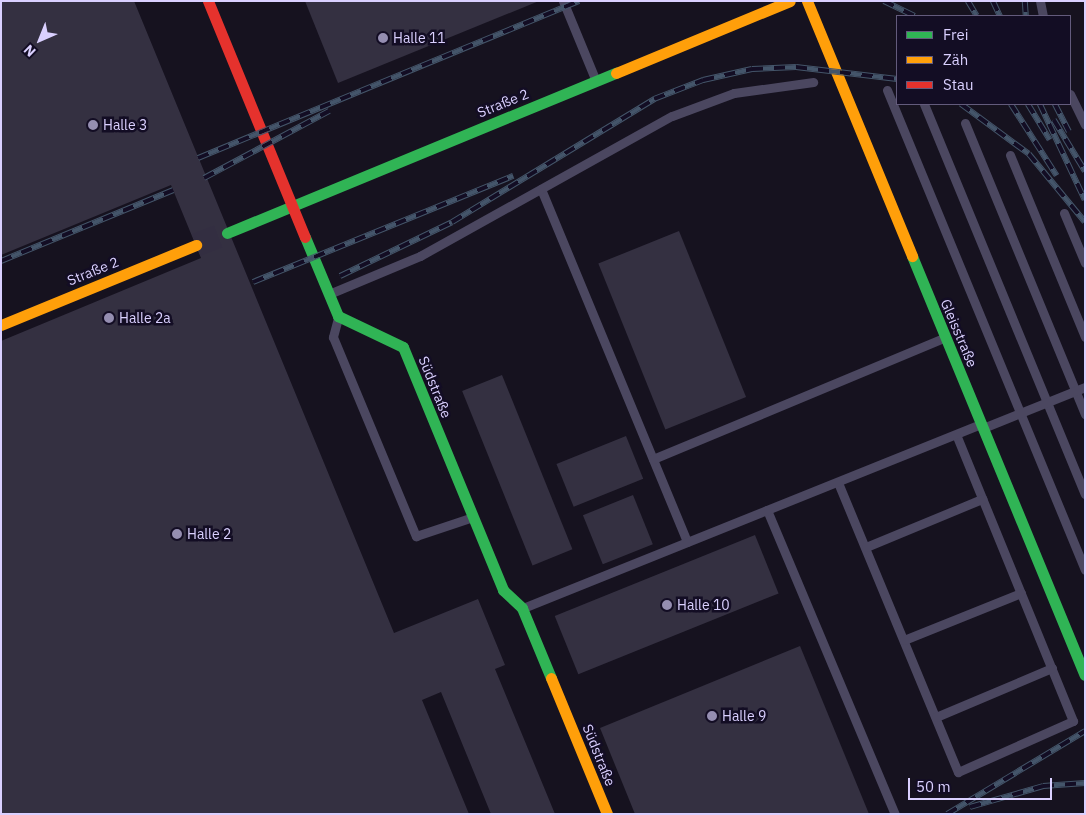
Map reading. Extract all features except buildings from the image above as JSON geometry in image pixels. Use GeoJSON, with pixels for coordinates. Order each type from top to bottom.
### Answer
{"type":"FeatureCollection","features":[{"type":"Feature","properties":{"kind":"street"},"geometry":{"type":"LineString","coordinates":[[208,1],[338,316]]}},
{"type":"Feature","properties":{"kind":"street","name":"Straße 2"},"geometry":{"type":"LineString","coordinates":[[227,233],[790,1]]}},
{"type":"Feature","properties":{"kind":"street","name":"Gleisstraße"},"geometry":{"type":"LineString","coordinates":[[807,1],[944,338],[1085,675]]}},
{"type":"Feature","properties":{"kind":"street","name":"Straße 2"},"geometry":{"type":"LineString","coordinates":[[1,325],[196,245]]}},
{"type":"Feature","properties":{"kind":"street","name":"Südstraße"},"geometry":{"type":"LineString","coordinates":[[338,316],[403,347],[503,590],[522,608],[607,814]]}},
{"type":"Feature","properties":{"kind":"lane"},"geometry":{"type":"LineString","coordinates":[[563,1],[596,81]]}},
{"type":"Feature","properties":{"kind":"lane"},"geometry":{"type":"LineString","coordinates":[[1040,1],[1043,15]]}},
{"type":"Feature","properties":{"kind":"lane"},"geometry":{"type":"LineString","coordinates":[[329,294],[420,256],[703,103],[734,93],[813,82]]}},
{"type":"Feature","properties":{"kind":"lane"},"geometry":{"type":"LineString","coordinates":[[887,90],[1085,570]]}},
{"type":"Feature","properties":{"kind":"lane"},"geometry":{"type":"LineString","coordinates":[[1071,96],[1085,125]]}},
{"type":"Feature","properties":{"kind":"lane"},"geometry":{"type":"LineString","coordinates":[[924,105],[1085,494]]}},
{"type":"Feature","properties":{"kind":"lane"},"geometry":{"type":"LineString","coordinates":[[965,123],[1085,414]]}},
{"type":"Feature","properties":{"kind":"lane"},"geometry":{"type":"LineString","coordinates":[[1010,155],[1085,337]]}},
{"type":"Feature","properties":{"kind":"lane"},"geometry":{"type":"LineString","coordinates":[[541,189],[687,542]]}},
{"type":"Feature","properties":{"kind":"lane"},"geometry":{"type":"LineString","coordinates":[[1064,213],[1085,262]]}},
{"type":"Feature","properties":{"kind":"lane"},"geometry":{"type":"LineString","coordinates":[[338,316],[333,337],[416,536],[473,517]]}},
{"type":"Feature","properties":{"kind":"lane"},"geometry":{"type":"LineString","coordinates":[[653,459],[944,338]]}},
{"type":"Feature","properties":{"kind":"lane"},"geometry":{"type":"LineString","coordinates":[[522,608],[767,510],[838,485],[956,435],[1020,414],[1085,387]]}},
{"type":"Feature","properties":{"kind":"lane"},"geometry":{"type":"LineString","coordinates":[[838,485],[866,547],[958,772],[1073,721],[956,435]]}},
{"type":"Feature","properties":{"kind":"lane"},"geometry":{"type":"LineString","coordinates":[[866,547],[982,498]]}},
{"type":"Feature","properties":{"kind":"lane"},"geometry":{"type":"LineString","coordinates":[[767,510],[895,814]]}},
{"type":"Feature","properties":{"kind":"lane"},"geometry":{"type":"LineString","coordinates":[[904,640],[1021,593]]}},
{"type":"Feature","properties":{"kind":"lane"},"geometry":{"type":"LineString","coordinates":[[936,717],[1052,668]]}},
{"type":"Feature","properties":{"kind":"tunnel"},"geometry":{"type":"LineString","coordinates":[[196,245],[227,233]]}},
{"type":"Feature","properties":{"kind":"railway"},"geometry":{"type":"LineString","coordinates":[[198,158],[579,1]]}},
{"type":"Feature","properties":{"kind":"railway"},"geometry":{"type":"LineString","coordinates":[[884,1],[913,15]]}},
{"type":"Feature","properties":{"kind":"railway"},"geometry":{"type":"LineString","coordinates":[[968,1],[976,15]]}},
{"type":"Feature","properties":{"kind":"railway"},"geometry":{"type":"LineString","coordinates":[[993,1],[1000,15]]}},
{"type":"Feature","properties":{"kind":"railway"},"geometry":{"type":"LineString","coordinates":[[1025,1],[1026,15]]}},
{"type":"Feature","properties":{"kind":"railway"},"geometry":{"type":"LineString","coordinates":[[340,276],[452,222],[654,99],[703,80],[752,69],[796,67],[896,79]]}},
{"type":"Feature","properties":{"kind":"railway"},"geometry":{"type":"LineString","coordinates":[[962,105],[1029,154],[1085,222]]}},
{"type":"Feature","properties":{"kind":"railway"},"geometry":{"type":"LineString","coordinates":[[1012,105],[1057,176]]}},
{"type":"Feature","properties":{"kind":"railway"},"geometry":{"type":"LineString","coordinates":[[1029,105],[1050,140]]}},
{"type":"Feature","properties":{"kind":"railway"},"geometry":{"type":"LineString","coordinates":[[1040,105],[1085,200]]}},
{"type":"Feature","properties":{"kind":"railway"},"geometry":{"type":"LineString","coordinates":[[1056,105],[1069,132]]}},
{"type":"Feature","properties":{"kind":"railway"},"geometry":{"type":"LineString","coordinates":[[204,178],[329,111]]}},
{"type":"Feature","properties":{"kind":"railway"},"geometry":{"type":"LineString","coordinates":[[1054,120],[1085,171]]}},
{"type":"Feature","properties":{"kind":"railway"},"geometry":{"type":"LineString","coordinates":[[253,282],[513,176]]}},
{"type":"Feature","properties":{"kind":"railway"},"geometry":{"type":"LineString","coordinates":[[1,261],[173,190]]}},
{"type":"Feature","properties":{"kind":"railway"},"geometry":{"type":"LineString","coordinates":[[947,814],[1085,731]]}},
{"type":"Feature","properties":{"kind":"railway"},"geometry":{"type":"LineString","coordinates":[[970,807],[1043,786],[1085,783]]}},
{"type":"Feature","properties":{"kind":"traffic: fast"},"geometry":{"type":"LineString","coordinates":[[227,233],[616,73]]}},
{"type":"Feature","properties":{"kind":"traffic: fast"},"geometry":{"type":"LineString","coordinates":[[305,237],[338,316],[403,347],[503,590],[522,608],[551,678]]}},
{"type":"Feature","properties":{"kind":"traffic: fast"},"geometry":{"type":"LineString","coordinates":[[912,256],[1085,675]]}},
{"type":"Feature","properties":{"kind":"traffic: slow"},"geometry":{"type":"LineString","coordinates":[[616,73],[790,1]]}},
{"type":"Feature","properties":{"kind":"traffic: slow"},"geometry":{"type":"LineString","coordinates":[[807,1],[912,256]]}},
{"type":"Feature","properties":{"kind":"traffic: slow"},"geometry":{"type":"LineString","coordinates":[[1,325],[196,245]]}},
{"type":"Feature","properties":{"kind":"traffic: slow"},"geometry":{"type":"LineString","coordinates":[[551,678],[607,814]]}},
{"type":"Feature","properties":{"kind":"traffic: jam"},"geometry":{"type":"LineString","coordinates":[[208,1],[305,237]]}},
{"type":"Feature","properties":{"kind":"place","name":"Halle 11"},"geometry":{"type":"Point","coordinates":[383,38]}},
{"type":"Feature","properties":{"kind":"place","name":"Halle 3"},"geometry":{"type":"Point","coordinates":[93,125]}},
{"type":"Feature","properties":{"kind":"place","name":"Halle 2a"},"geometry":{"type":"Point","coordinates":[109,318]}},
{"type":"Feature","properties":{"kind":"place","name":"Halle 2"},"geometry":{"type":"Point","coordinates":[177,534]}},
{"type":"Feature","properties":{"kind":"place","name":"Halle 10"},"geometry":{"type":"Point","coordinates":[667,605]}},
{"type":"Feature","properties":{"kind":"place","name":"Halle 9"},"geometry":{"type":"Point","coordinates":[712,716]}}]}
